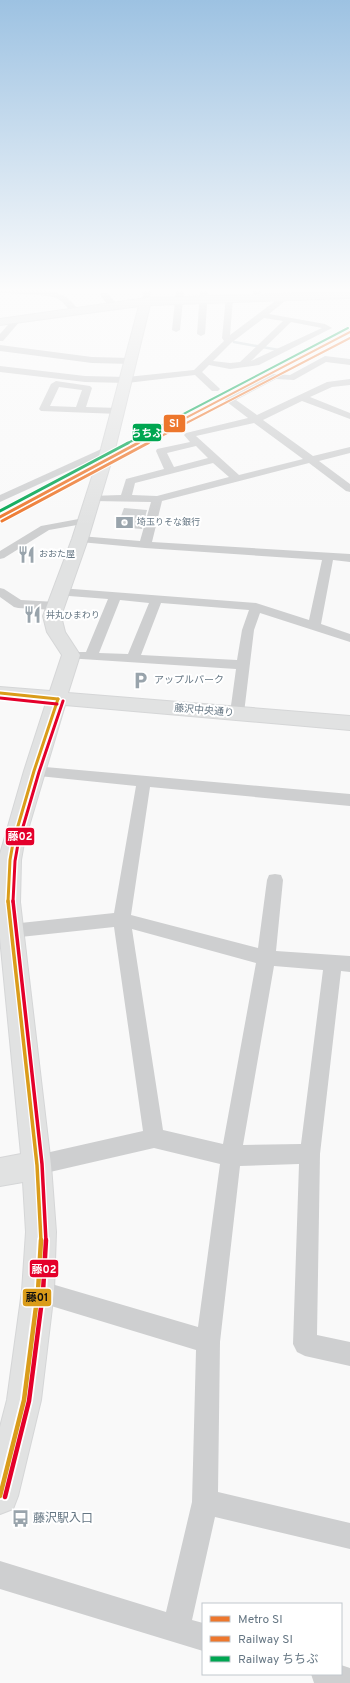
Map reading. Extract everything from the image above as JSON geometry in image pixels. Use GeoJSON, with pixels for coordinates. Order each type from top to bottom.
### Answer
{"type":"FeatureCollection","features":[{"type":"Feature","properties":{"kind":"street"},"geometry":{"type":"LineString","coordinates":[[0,370],[85,379],[127,380],[196,372],[198,370]]}},
{"type":"Feature","properties":{"kind":"street"},"geometry":{"type":"LineString","coordinates":[[129,370],[108,449],[93,498],[84,521],[80,539],[52,616],[52,624],[58,637],[72,655],[244,665]]}},
{"type":"Feature","properties":{"kind":"street"},"geometry":{"type":"LineString","coordinates":[[306,370],[291,378],[275,376],[230,400],[310,460],[348,485]]}},
{"type":"Feature","properties":{"kind":"street"},"geometry":{"type":"LineString","coordinates":[[196,372],[215,389]]}},
{"type":"Feature","properties":{"kind":"street"},"geometry":{"type":"LineString","coordinates":[[237,479],[189,435],[257,419],[330,384],[350,382]]}},
{"type":"Feature","properties":{"kind":"street"},"geometry":{"type":"LineString","coordinates":[[80,410],[87,388],[56,384],[44,409],[80,410],[119,411]]}},
{"type":"Feature","properties":{"kind":"street"},"geometry":{"type":"LineString","coordinates":[[301,397],[350,416]]}},
{"type":"Feature","properties":{"kind":"street"},"geometry":{"type":"LineString","coordinates":[[170,470],[161,451],[197,443]]}},
{"type":"Feature","properties":{"kind":"street"},"geometry":{"type":"LineString","coordinates":[[0,499],[108,449]]}},
{"type":"Feature","properties":{"kind":"street"},"geometry":{"type":"LineString","coordinates":[[93,498],[158,498],[348,452]]}},
{"type":"Feature","properties":{"kind":"street"},"geometry":{"type":"LineString","coordinates":[[126,499],[130,481],[215,459]]}},
{"type":"Feature","properties":{"kind":"street"},"geometry":{"type":"LineString","coordinates":[[145,546],[158,498]]}},
{"type":"Feature","properties":{"kind":"street"},"geometry":{"type":"LineString","coordinates":[[0,556],[45,528],[84,521]]}},
{"type":"Feature","properties":{"kind":"street"},"geometry":{"type":"LineString","coordinates":[[80,539],[145,546],[350,558]]}},
{"type":"Feature","properties":{"kind":"street"},"geometry":{"type":"LineString","coordinates":[[314,626],[328,557]]}},
{"type":"Feature","properties":{"kind":"street"},"geometry":{"type":"LineString","coordinates":[[0,592],[18,604],[58,599],[116,596],[256,607],[350,638]]}},
{"type":"Feature","properties":{"kind":"street"},"geometry":{"type":"LineString","coordinates":[[91,656],[116,596]]}},
{"type":"Feature","properties":{"kind":"street"},"geometry":{"type":"LineString","coordinates":[[134,659],[157,599]]}},
{"type":"Feature","properties":{"kind":"street"},"geometry":{"type":"LineString","coordinates":[[238,713],[248,630],[256,607]]}},
{"type":"Feature","properties":{"kind":"street"},"geometry":{"type":"LineString","coordinates":[[0,1496],[24,1400],[38,1291],[41,1232],[37,1165],[11,931],[5,861],[72,655]]}},
{"type":"Feature","properties":{"kind":"street","name":"藤沢中央通り"},"geometry":{"type":"LineString","coordinates":[[0,694],[350,723]]}},
{"type":"Feature","properties":{"kind":"street"},"geometry":{"type":"LineString","coordinates":[[34,771],[350,800]]}},
{"type":"Feature","properties":{"kind":"street"},"geometry":{"type":"LineString","coordinates":[[144,780],[122,919],[154,1138]]}},
{"type":"Feature","properties":{"kind":"street"},"geometry":{"type":"LineString","coordinates":[[176,1629],[205,1502],[208,1342],[231,1156],[266,958],[275,880]]}},
{"type":"Feature","properties":{"kind":"street"},"geometry":{"type":"LineString","coordinates":[[11,931],[122,919],[266,958],[342,963],[310,1154],[305,1344],[350,1354]]}},
{"type":"Feature","properties":{"kind":"street"},"geometry":{"type":"LineString","coordinates":[[0,1172],[154,1138],[231,1156],[310,1154]]}},
{"type":"Feature","properties":{"kind":"street"},"geometry":{"type":"LineString","coordinates":[[38,1291],[208,1342]]}},
{"type":"Feature","properties":{"kind":"street"},"geometry":{"type":"LineString","coordinates":[[205,1502],[350,1536]]}},
{"type":"Feature","properties":{"kind":"street"},"geometry":{"type":"LineString","coordinates":[[0,1575],[202,1637]]}},
{"type":"Feature","properties":{"kind":"street"},"geometry":{"type":"LineString","coordinates":[[328,1675],[350,1682]]}},
{"type":"Feature","properties":{"kind":"building","name":"埼玉りそな銀行"},"geometry":{"type":"Polygon","coordinates":[[[124,508],[147,510],[142,529],[117,527],[124,508]]]}},
{"type":"Feature","properties":{"kind":"metro line","name":"SI"},"geometry":{"type":"LineString","coordinates":[[0,517],[118,453],[278,370]]}},
{"type":"Feature","properties":{"kind":"rail line","name":"ちちぶ"},"geometry":{"type":"LineString","coordinates":[[0,511],[268,370]]}},
{"type":"Feature","properties":{"kind":"rail line","name":"SI"},"geometry":{"type":"LineString","coordinates":[[2,521],[120,457],[289,370]]}},
{"type":"Feature","properties":{"kind":"transit line","name":"藤01"},"geometry":{"type":"LineString","coordinates":[[0,693],[58,699]]}},
{"type":"Feature","properties":{"kind":"transit line","name":"藤02"},"geometry":{"type":"LineString","coordinates":[[0,698],[57,704]]}},
{"type":"Feature","properties":{"kind":"transit line","name":"藤01"},"geometry":{"type":"LineString","coordinates":[[0,1496],[24,1400],[38,1291],[41,1232],[37,1165],[8,902],[10,860],[13,843],[34,771],[58,699]]}},
{"type":"Feature","properties":{"kind":"transit line","name":"藤02"},"geometry":{"type":"LineString","coordinates":[[5,1497],[29,1401],[43,1292],[46,1232],[42,1164],[13,902],[15,861],[18,844],[39,772],[63,701]]}},
{"type":"Feature","properties":{"kind":"place","name":"埼玉りそな銀行"},"geometry":{"type":"Point","coordinates":[124,522]}},
{"type":"Feature","properties":{"kind":"place","name":"おおた屋"},"geometry":{"type":"Point","coordinates":[26,554]}},
{"type":"Feature","properties":{"kind":"place","name":"丼丸ひまわり"},"geometry":{"type":"Point","coordinates":[33,615]}},
{"type":"Feature","properties":{"kind":"place","name":"アップルパーク"},"geometry":{"type":"Point","coordinates":[141,680]}},
{"type":"Feature","properties":{"kind":"place","name":"藤沢駅入口"},"geometry":{"type":"Point","coordinates":[20,1519]}}]}
